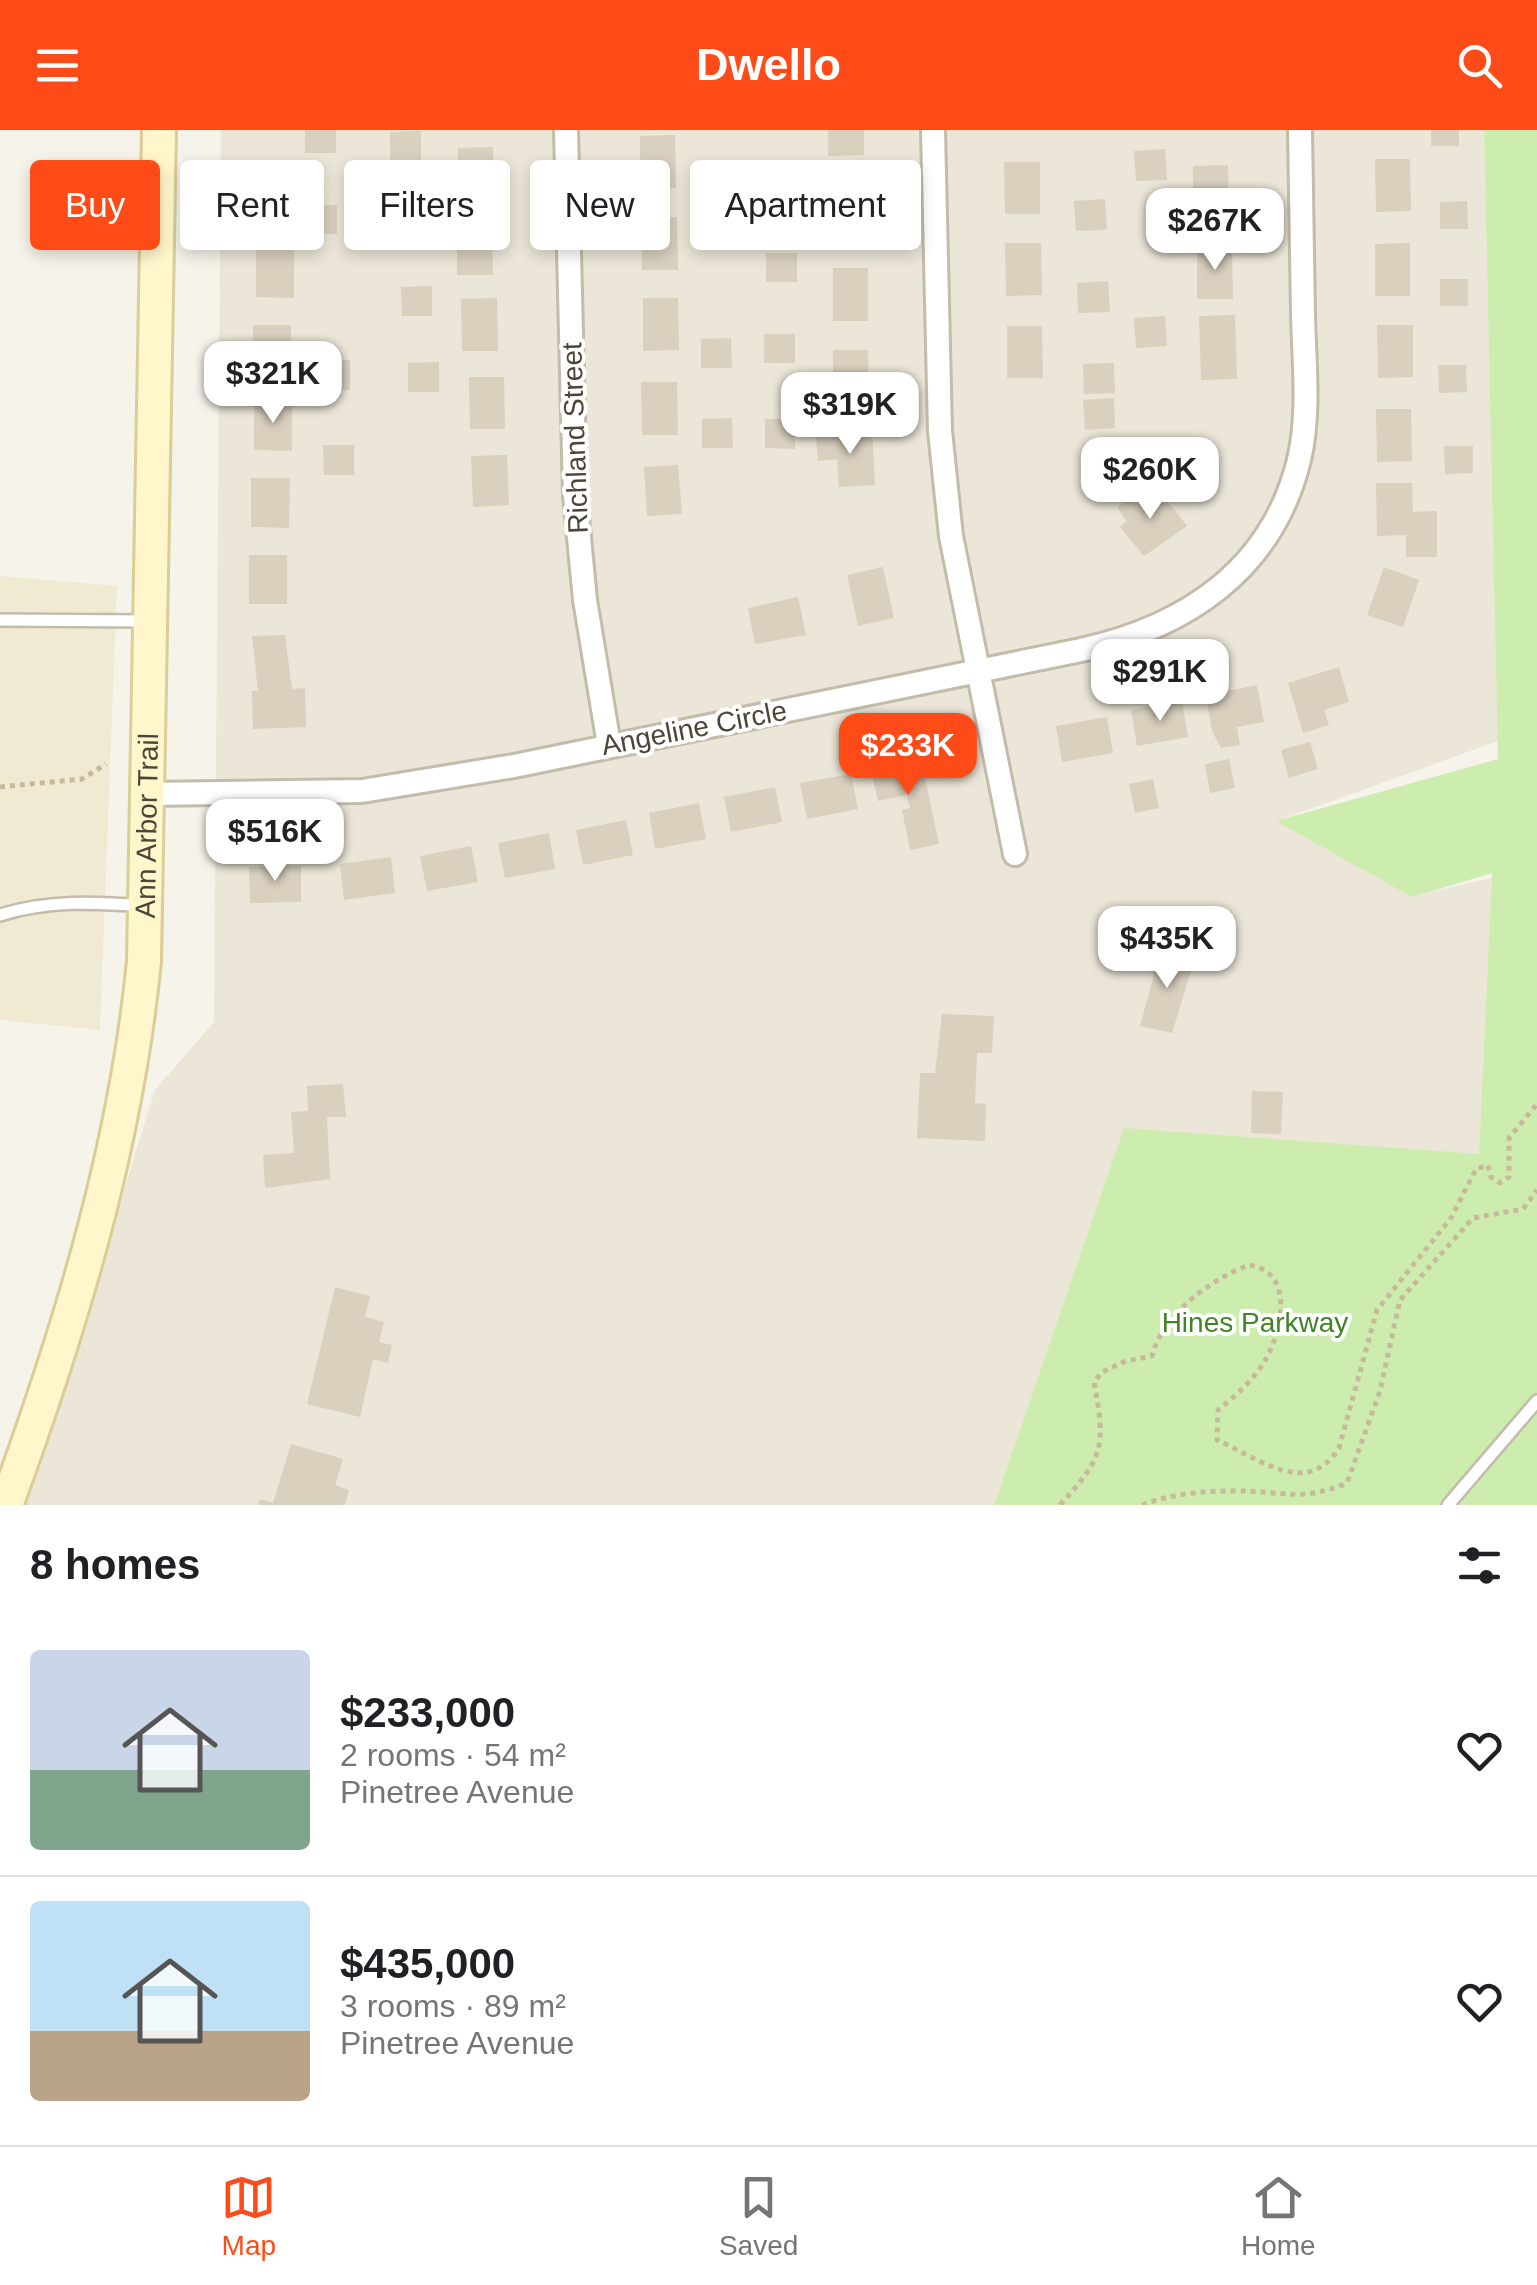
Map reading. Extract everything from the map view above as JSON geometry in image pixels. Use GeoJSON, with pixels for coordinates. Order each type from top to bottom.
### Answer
{"type":"FeatureCollection","features":[{"type":"Feature","properties":{"kind":"street","name":"Ann Arbor Trail"},"geometry":{"type":"LineString","coordinates":[[6,1505],[92,1238],[128,1083],[143,977],[160,130]]}},
{"type":"Feature","properties":{"kind":"street","name":"Richland Street"},"geometry":{"type":"LineString","coordinates":[[566,130],[575,496],[585,600],[609,745]]}},
{"type":"Feature","properties":{"kind":"street"},"geometry":{"type":"LineString","coordinates":[[933,130],[940,431],[951,536],[1016,854]]}},
{"type":"Feature","properties":{"kind":"street","name":"Angeline Circle"},"geometry":{"type":"LineString","coordinates":[[148,794],[362,791],[976,672],[1126,640],[1176,619],[1237,573],[1282,510],[1300,458],[1304,405],[1300,130]]}},
{"type":"Feature","properties":{"kind":"lane"},"geometry":{"type":"LineString","coordinates":[[0,620],[150,621]]}},
{"type":"Feature","properties":{"kind":"lane"},"geometry":{"type":"LineString","coordinates":[[0,915],[30,906],[76,903],[146,906]]}},
{"type":"Feature","properties":{"kind":"lane"},"geometry":{"type":"LineString","coordinates":[[1448,1505],[1537,1401]]}},
{"type":"Feature","properties":{"kind":"path"},"geometry":{"type":"LineString","coordinates":[[0,787],[82,779],[106,764]]}},
{"type":"Feature","properties":{"kind":"path"},"geometry":{"type":"LineString","coordinates":[[1060,1505],[1086,1476],[1102,1450],[1094,1382],[1102,1372],[1152,1356],[1157,1335],[1220,1276],[1249,1265],[1271,1273],[1280,1289],[1276,1340],[1261,1367],[1218,1410],[1217,1440],[1286,1475],[1316,1472],[1329,1464],[1339,1448],[1376,1310],[1451,1218],[1476,1169],[1488,1165],[1491,1177],[1500,1182],[1509,1177],[1510,1138],[1537,1104]]}},
{"type":"Feature","properties":{"kind":"path"},"geometry":{"type":"LineString","coordinates":[[1142,1505],[1168,1495],[1236,1490],[1294,1498],[1320,1495],[1347,1483],[1380,1391],[1400,1300],[1473,1218],[1523,1209],[1537,1190]]}},
{"type":"Feature","properties":{"kind":"shaded area"},"geometry":{"type":"Polygon","coordinates":[[[221,130],[1484,130],[1498,741],[1277,821],[1412,896],[1492,878],[1479,1155],[1124,1129],[994,1505],[26,1505],[155,1090],[214,1022],[220,250],[324,250],[324,160],[221,160],[221,130]]]}},
{"type":"Feature","properties":{"kind":"shaded area"},"geometry":{"type":"Polygon","coordinates":[[[0,576],[117,586],[100,1030],[0,1020],[0,576]]]}},
{"type":"Feature","properties":{"kind":"green space","name":"Hines Parkway"},"geometry":{"type":"Polygon","coordinates":[[[1484,130],[1537,130],[1537,1505],[994,1505],[1124,1128],[1479,1154],[1492,873],[1412,897],[1276,821],[1498,759],[1484,130]]]}},
{"type":"Feature","properties":{"kind":"building"},"geometry":{"type":"Polygon","coordinates":[[[305,130],[336,130],[336,153],[305,153],[305,130]]]}},
{"type":"Feature","properties":{"kind":"building"},"geometry":{"type":"Polygon","coordinates":[[[828,130],[864,130],[864,155],[828,156],[828,130]]]}},
{"type":"Feature","properties":{"kind":"building"},"geometry":{"type":"Polygon","coordinates":[[[1431,130],[1459,130],[1459,146],[1431,146],[1431,130]]]}},
{"type":"Feature","properties":{"kind":"building"},"geometry":{"type":"Polygon","coordinates":[[[421,131],[421,160],[390,160],[390,132],[421,131]]]}},
{"type":"Feature","properties":{"kind":"building"},"geometry":{"type":"Polygon","coordinates":[[[675,135],[676,188],[670,188],[670,160],[640,160],[640,136],[675,135]]]}},
{"type":"Feature","properties":{"kind":"building"},"geometry":{"type":"Polygon","coordinates":[[[493,147],[493,160],[458,160],[458,148],[493,147]]]}},
{"type":"Feature","properties":{"kind":"building"},"geometry":{"type":"Polygon","coordinates":[[[1165,149],[1167,180],[1136,181],[1134,151],[1165,149]]]}},
{"type":"Feature","properties":{"kind":"building"},"geometry":{"type":"Polygon","coordinates":[[[1375,159],[1410,159],[1411,211],[1376,212],[1375,159]]]}},
{"type":"Feature","properties":{"kind":"building"},"geometry":{"type":"Polygon","coordinates":[[[1004,162],[1040,162],[1040,214],[1005,214],[1004,162]]]}},
{"type":"Feature","properties":{"kind":"building"},"geometry":{"type":"Polygon","coordinates":[[[1228,165],[1229,218],[1193,218],[1193,166],[1228,165]]]}},
{"type":"Feature","properties":{"kind":"building"},"geometry":{"type":"Polygon","coordinates":[[[1105,199],[1107,230],[1076,231],[1074,201],[1105,199]]]}},
{"type":"Feature","properties":{"kind":"building"},"geometry":{"type":"Polygon","coordinates":[[[1467,201],[1468,229],[1440,229],[1440,202],[1467,201]]]}},
{"type":"Feature","properties":{"kind":"building"},"geometry":{"type":"Polygon","coordinates":[[[324,205],[337,205],[337,234],[324,234],[324,205]]]}},
{"type":"Feature","properties":{"kind":"building"},"geometry":{"type":"Polygon","coordinates":[[[670,217],[677,217],[678,270],[642,270],[642,250],[670,250],[670,217]]]}},
{"type":"Feature","properties":{"kind":"building"},"geometry":{"type":"Polygon","coordinates":[[[1005,243],[1041,243],[1042,295],[1006,296],[1005,243]]]}},
{"type":"Feature","properties":{"kind":"building"},"geometry":{"type":"Polygon","coordinates":[[[1410,243],[1410,296],[1375,296],[1375,244],[1410,243]]]}},
{"type":"Feature","properties":{"kind":"building"},"geometry":{"type":"Polygon","coordinates":[[[1232,246],[1233,299],[1197,299],[1197,247],[1232,246]]]}},
{"type":"Feature","properties":{"kind":"building"},"geometry":{"type":"Polygon","coordinates":[[[256,250],[294,250],[294,298],[256,297],[256,250]]]}},
{"type":"Feature","properties":{"kind":"building"},"geometry":{"type":"Polygon","coordinates":[[[457,250],[493,250],[493,275],[457,275],[457,250]]]}},
{"type":"Feature","properties":{"kind":"building"},"geometry":{"type":"Polygon","coordinates":[[[766,253],[797,253],[797,282],[766,282],[766,253]]]}},
{"type":"Feature","properties":{"kind":"building"},"geometry":{"type":"Polygon","coordinates":[[[833,268],[868,268],[868,321],[833,321],[833,268]]]}},
{"type":"Feature","properties":{"kind":"building"},"geometry":{"type":"Polygon","coordinates":[[[1440,279],[1468,279],[1468,306],[1440,306],[1440,279]]]}},
{"type":"Feature","properties":{"kind":"building"},"geometry":{"type":"Polygon","coordinates":[[[1108,281],[1110,312],[1078,313],[1077,283],[1108,281]]]}},
{"type":"Feature","properties":{"kind":"building"},"geometry":{"type":"Polygon","coordinates":[[[432,286],[432,316],[402,316],[401,287],[432,286]]]}},
{"type":"Feature","properties":{"kind":"building"},"geometry":{"type":"Polygon","coordinates":[[[497,298],[498,351],[462,351],[461,299],[497,298]]]}},
{"type":"Feature","properties":{"kind":"building"},"geometry":{"type":"Polygon","coordinates":[[[643,298],[678,298],[679,350],[643,351],[643,298]]]}},
{"type":"Feature","properties":{"kind":"building"},"geometry":{"type":"Polygon","coordinates":[[[1235,315],[1237,379],[1201,380],[1199,316],[1235,315]]]}},
{"type":"Feature","properties":{"kind":"building"},"geometry":{"type":"Polygon","coordinates":[[[1165,316],[1167,346],[1136,348],[1134,318],[1165,316]]]}},
{"type":"Feature","properties":{"kind":"building"},"geometry":{"type":"Polygon","coordinates":[[[253,325],[291,325],[291,375],[253,374],[253,325]]]}},
{"type":"Feature","properties":{"kind":"building"},"geometry":{"type":"Polygon","coordinates":[[[1377,325],[1413,325],[1413,377],[1378,378],[1377,325]]]}},
{"type":"Feature","properties":{"kind":"building"},"geometry":{"type":"Polygon","coordinates":[[[1007,326],[1042,326],[1043,378],[1007,378],[1007,326]]]}},
{"type":"Feature","properties":{"kind":"building"},"geometry":{"type":"Polygon","coordinates":[[[764,334],[795,334],[795,363],[764,363],[764,334]]]}},
{"type":"Feature","properties":{"kind":"building"},"geometry":{"type":"Polygon","coordinates":[[[731,338],[732,368],[701,368],[701,339],[731,338]]]}},
{"type":"Feature","properties":{"kind":"building"},"geometry":{"type":"Polygon","coordinates":[[[833,350],[868,350],[869,402],[833,403],[833,350]]]}},
{"type":"Feature","properties":{"kind":"building"},"geometry":{"type":"Polygon","coordinates":[[[350,360],[350,390],[319,390],[319,361],[350,360]]]}},
{"type":"Feature","properties":{"kind":"building"},"geometry":{"type":"Polygon","coordinates":[[[439,362],[439,392],[408,392],[408,363],[439,362]]]}},
{"type":"Feature","properties":{"kind":"building"},"geometry":{"type":"Polygon","coordinates":[[[1114,363],[1115,393],[1084,394],[1083,364],[1114,363]]]}},
{"type":"Feature","properties":{"kind":"building"},"geometry":{"type":"Polygon","coordinates":[[[1438,365],[1466,365],[1467,392],[1439,393],[1438,365]]]}},
{"type":"Feature","properties":{"kind":"building"},"geometry":{"type":"Polygon","coordinates":[[[469,377],[504,377],[505,429],[470,429],[469,377]]]}},
{"type":"Feature","properties":{"kind":"building"},"geometry":{"type":"Polygon","coordinates":[[[641,382],[677,382],[678,435],[642,435],[641,382]]]}},
{"type":"Feature","properties":{"kind":"building"},"geometry":{"type":"Polygon","coordinates":[[[1114,398],[1115,428],[1085,430],[1083,400],[1114,398]]]}},
{"type":"Feature","properties":{"kind":"building"},"geometry":{"type":"Polygon","coordinates":[[[254,401],[292,402],[292,451],[254,450],[254,401]]]}},
{"type":"Feature","properties":{"kind":"building"},"geometry":{"type":"Polygon","coordinates":[[[1376,409],[1411,409],[1412,461],[1377,462],[1376,409]]]}},
{"type":"Feature","properties":{"kind":"building"},"geometry":{"type":"Polygon","coordinates":[[[732,418],[733,448],[702,448],[702,419],[732,418]]]}},
{"type":"Feature","properties":{"kind":"building"},"geometry":{"type":"Polygon","coordinates":[[[765,419],[795,419],[795,449],[765,448],[765,419]]]}},
{"type":"Feature","properties":{"kind":"building"},"geometry":{"type":"Polygon","coordinates":[[[872,432],[875,485],[839,487],[837,459],[818,461],[816,436],[872,432]]]}},
{"type":"Feature","properties":{"kind":"building"},"geometry":{"type":"Polygon","coordinates":[[[323,445],[354,445],[354,475],[324,475],[323,445]]]}},
{"type":"Feature","properties":{"kind":"building"},"geometry":{"type":"Polygon","coordinates":[[[1444,446],[1473,446],[1473,473],[1445,474],[1444,446]]]}},
{"type":"Feature","properties":{"kind":"building"},"geometry":{"type":"Polygon","coordinates":[[[507,455],[509,505],[473,507],[471,456],[507,455]]]}},
{"type":"Feature","properties":{"kind":"building"},"geometry":{"type":"Polygon","coordinates":[[[678,465],[682,514],[647,516],[644,467],[678,465]]]}},
{"type":"Feature","properties":{"kind":"building"},"geometry":{"type":"Polygon","coordinates":[[[251,478],[290,478],[289,528],[251,527],[251,478]]]}},
{"type":"Feature","properties":{"kind":"building"},"geometry":{"type":"Polygon","coordinates":[[[1376,483],[1412,483],[1413,512],[1437,511],[1437,557],[1406,557],[1406,535],[1377,536],[1376,483]]]}},
{"type":"Feature","properties":{"kind":"building"},"geometry":{"type":"Polygon","coordinates":[[[1136,492],[1147,505],[1161,493],[1187,526],[1144,556],[1120,527],[1127,521],[1117,508],[1136,492]]]}},
{"type":"Feature","properties":{"kind":"building"},"geometry":{"type":"Polygon","coordinates":[[[249,555],[287,555],[287,604],[249,604],[249,555]]]}},
{"type":"Feature","properties":{"kind":"building"},"geometry":{"type":"Polygon","coordinates":[[[883,567],[894,618],[858,626],[847,575],[883,567]]]}},
{"type":"Feature","properties":{"kind":"building"},"geometry":{"type":"Polygon","coordinates":[[[1384,567],[1419,580],[1403,627],[1367,615],[1384,567]]]}},
{"type":"Feature","properties":{"kind":"building"},"geometry":{"type":"Polygon","coordinates":[[[798,597],[806,635],[755,644],[748,608],[798,597]]]}},
{"type":"Feature","properties":{"kind":"building"},"geometry":{"type":"Polygon","coordinates":[[[285,635],[292,689],[305,688],[306,727],[253,729],[252,691],[258,691],[252,636],[285,635]]]}},
{"type":"Feature","properties":{"kind":"building"},"geometry":{"type":"Polygon","coordinates":[[[1339,667],[1349,702],[1324,710],[1329,725],[1303,733],[1288,683],[1339,667]]]}},
{"type":"Feature","properties":{"kind":"building"},"geometry":{"type":"Polygon","coordinates":[[[1257,685],[1264,722],[1237,727],[1240,745],[1221,748],[1212,731],[1206,695],[1257,685]]]}},
{"type":"Feature","properties":{"kind":"building"},"geometry":{"type":"Polygon","coordinates":[[[1182,701],[1188,737],[1137,746],[1131,710],[1182,701]]]}},
{"type":"Feature","properties":{"kind":"building"},"geometry":{"type":"Polygon","coordinates":[[[1107,717],[1113,753],[1062,762],[1056,726],[1107,717]]]}},
{"type":"Feature","properties":{"kind":"building"},"geometry":{"type":"Polygon","coordinates":[[[1310,742],[1318,769],[1289,778],[1281,750],[1310,742]]]}},
{"type":"Feature","properties":{"kind":"building"},"geometry":{"type":"Polygon","coordinates":[[[920,755],[939,844],[910,850],[902,810],[910,808],[907,795],[878,801],[870,766],[920,755]]]}},
{"type":"Feature","properties":{"kind":"building"},"geometry":{"type":"Polygon","coordinates":[[[1229,759],[1235,788],[1210,793],[1205,764],[1229,759]]]}},
{"type":"Feature","properties":{"kind":"building"},"geometry":{"type":"Polygon","coordinates":[[[851,774],[858,809],[807,819],[800,783],[851,774]]]}},
{"type":"Feature","properties":{"kind":"building"},"geometry":{"type":"Polygon","coordinates":[[[1153,779],[1159,808],[1135,813],[1129,784],[1153,779]]]}},
{"type":"Feature","properties":{"kind":"building"},"geometry":{"type":"Polygon","coordinates":[[[775,787],[782,822],[731,832],[724,797],[775,787]]]}},
{"type":"Feature","properties":{"kind":"building"},"geometry":{"type":"Polygon","coordinates":[[[699,803],[706,839],[655,849],[649,813],[699,803]]]}},
{"type":"Feature","properties":{"kind":"building"},"geometry":{"type":"Polygon","coordinates":[[[626,820],[633,855],[583,865],[576,830],[626,820]]]}},
{"type":"Feature","properties":{"kind":"building"},"geometry":{"type":"Polygon","coordinates":[[[549,833],[555,869],[505,878],[498,843],[549,833]]]}},
{"type":"Feature","properties":{"kind":"building"},"geometry":{"type":"Polygon","coordinates":[[[471,846],[478,882],[427,891],[420,856],[471,846]]]}},
{"type":"Feature","properties":{"kind":"building"},"geometry":{"type":"Polygon","coordinates":[[[391,857],[395,893],[344,900],[340,864],[391,857]]]}},
{"type":"Feature","properties":{"kind":"building"},"geometry":{"type":"Polygon","coordinates":[[[301,866],[301,902],[250,903],[249,867],[301,866]]]}},
{"type":"Feature","properties":{"kind":"building"},"geometry":{"type":"Polygon","coordinates":[[[1161,950],[1195,958],[1172,1033],[1140,1026],[1161,950]]]}},
{"type":"Feature","properties":{"kind":"building"},"geometry":{"type":"Polygon","coordinates":[[[942,1014],[994,1016],[992,1053],[977,1053],[975,1103],[986,1104],[985,1141],[917,1138],[920,1073],[935,1073],[942,1014]]]}},
{"type":"Feature","properties":{"kind":"building"},"geometry":{"type":"Polygon","coordinates":[[[343,1084],[346,1117],[327,1117],[330,1179],[265,1188],[263,1155],[294,1153],[291,1112],[308,1111],[307,1086],[343,1084]]]}},
{"type":"Feature","properties":{"kind":"building"},"geometry":{"type":"Polygon","coordinates":[[[1252,1091],[1283,1092],[1281,1134],[1251,1133],[1252,1091]]]}},
{"type":"Feature","properties":{"kind":"building"},"geometry":{"type":"Polygon","coordinates":[[[335,1287],[370,1296],[365,1317],[384,1322],[379,1342],[392,1345],[388,1363],[373,1359],[360,1417],[307,1404],[335,1287]]]}},
{"type":"Feature","properties":{"kind":"building"},"geometry":{"type":"Polygon","coordinates":[[[291,1444],[343,1459],[335,1485],[349,1490],[345,1505],[258,1505],[260,1499],[273,1503],[291,1444]]]}}]}
